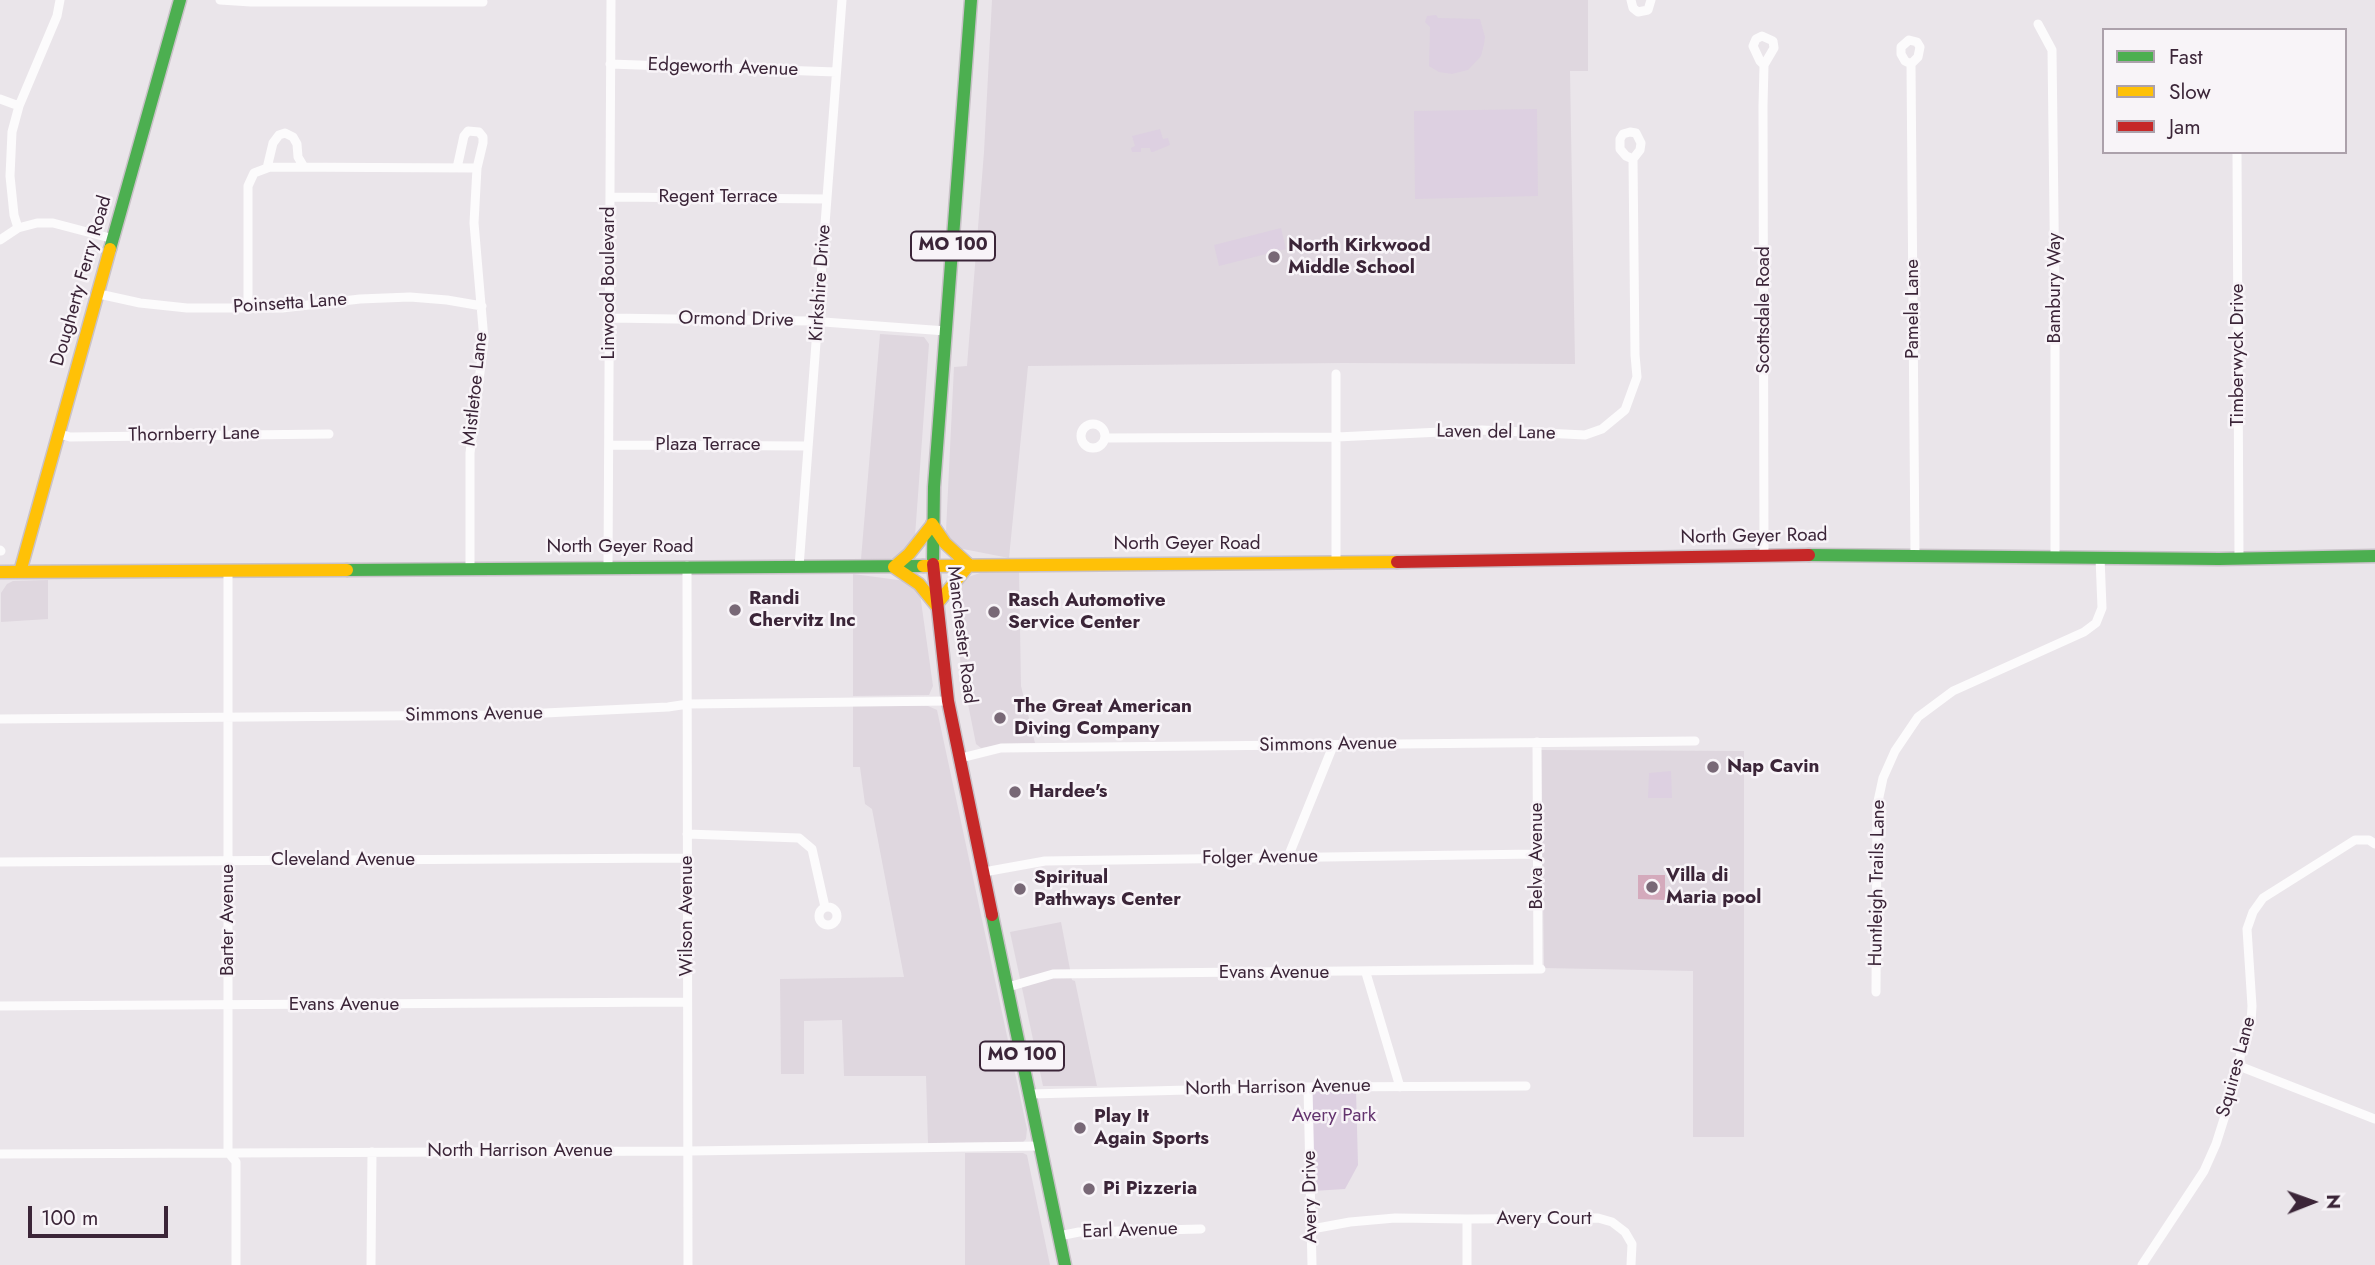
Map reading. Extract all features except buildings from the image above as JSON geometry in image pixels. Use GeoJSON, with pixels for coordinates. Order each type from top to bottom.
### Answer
{"type":"FeatureCollection","features":[{"type":"Feature","properties":{"kind":"street"},"geometry":{"type":"LineString","coordinates":[[18,228],[14,215],[9,160],[12,132],[19,106],[57,16],[60,0]]}},
{"type":"Feature","properties":{"kind":"street","name":"Dougherty Ferry Road"},"geometry":{"type":"LineString","coordinates":[[20,572],[180,0]]}},
{"type":"Feature","properties":{"kind":"street"},"geometry":{"type":"LineString","coordinates":[[220,0],[483,2]]}},
{"type":"Feature","properties":{"kind":"street","name":"Linwood Boulevard"},"geometry":{"type":"LineString","coordinates":[[608,567],[611,0]]}},
{"type":"Feature","properties":{"kind":"street","name":"Kirkshire Drive"},"geometry":{"type":"LineString","coordinates":[[799,567],[842,0]]}},
{"type":"Feature","properties":{"kind":"street","name":"Manchester Road"},"geometry":{"type":"LineString","coordinates":[[971,0],[932,524],[932,566],[948,701],[1065,1265]]}},
{"type":"Feature","properties":{"kind":"street"},"geometry":{"type":"LineString","coordinates":[[1631,0],[1633,8],[1638,12],[1648,10],[1651,0]]}},
{"type":"Feature","properties":{"kind":"street","name":"Bambury Way"},"geometry":{"type":"LineString","coordinates":[[2038,24],[2052,50],[2055,556]]}},
{"type":"Feature","properties":{"kind":"street","name":"Edgeworth Avenue"},"geometry":{"type":"LineString","coordinates":[[610,64],[836,72]]}},
{"type":"Feature","properties":{"kind":"street","name":"Pamela Lane"},"geometry":{"type":"LineString","coordinates":[[1911,64],[1915,555]]}},
{"type":"Feature","properties":{"kind":"street","name":"Scottsdale Road"},"geometry":{"type":"LineString","coordinates":[[1764,65],[1765,556]]}},
{"type":"Feature","properties":{"kind":"street"},"geometry":{"type":"LineString","coordinates":[[0,99],[19,106]]}},
{"type":"Feature","properties":{"kind":"street","name":"Mistletoe Lane"},"geometry":{"type":"LineString","coordinates":[[457,168],[464,136],[468,131],[479,132],[483,137],[477,168],[474,223],[477,283],[482,306],[484,340],[470,453],[470,568]]}},
{"type":"Feature","properties":{"kind":"street"},"geometry":{"type":"LineString","coordinates":[[267,168],[273,143],[279,135],[285,133],[293,137],[297,144],[298,157],[304,167]]}},
{"type":"Feature","properties":{"kind":"street","name":"Timberwyck Drive"},"geometry":{"type":"LineString","coordinates":[[2237,154],[2239,558]]}},
{"type":"Feature","properties":{"kind":"street","name":"Laven del Lane"},"geometry":{"type":"LineString","coordinates":[[1106,438],[1337,437],[1482,430],[1594,434],[1613,423],[1625,410],[1637,377],[1634,355],[1633,159]]}},
{"type":"Feature","properties":{"kind":"street"},"geometry":{"type":"LineString","coordinates":[[248,308],[248,186],[254,173],[267,168],[304,167],[477,168]]}},
{"type":"Feature","properties":{"kind":"street","name":"Regent Terrace"},"geometry":{"type":"LineString","coordinates":[[610,197],[827,199]]}},
{"type":"Feature","properties":{"kind":"street"},"geometry":{"type":"LineString","coordinates":[[0,240],[18,228],[37,223],[53,223],[114,239]]}},
{"type":"Feature","properties":{"kind":"street","name":"Poinsetta Lane"},"geometry":{"type":"LineString","coordinates":[[99,294],[140,303],[187,308],[282,308],[360,299],[410,297],[482,306]]}},
{"type":"Feature","properties":{"kind":"street","name":"Ormond Drive"},"geometry":{"type":"LineString","coordinates":[[609,318],[818,322],[946,331]]}},
{"type":"Feature","properties":{"kind":"street"},"geometry":{"type":"LineString","coordinates":[[1336,374],[1336,563]]}},
{"type":"Feature","properties":{"kind":"street","name":"Thornberry Lane"},"geometry":{"type":"LineString","coordinates":[[60,434],[70,437],[329,434]]}},
{"type":"Feature","properties":{"kind":"street","name":"Plaza Terrace"},"geometry":{"type":"LineString","coordinates":[[609,445],[808,446]]}},
{"type":"Feature","properties":{"kind":"street"},"geometry":{"type":"LineString","coordinates":[[932,524],[945,543],[969,565],[936,605],[919,584],[894,567],[909,554],[932,524]]}},
{"type":"Feature","properties":{"kind":"street","name":"North Geyer Road"},"geometry":{"type":"LineString","coordinates":[[0,572],[1336,563],[1765,556],[2375,556]]}},
{"type":"Feature","properties":{"kind":"street","name":"Huntleigh Trails Lane"},"geometry":{"type":"LineString","coordinates":[[1877,992],[1877,806],[1883,778],[1895,751],[1917,717],[1953,691],[2084,632],[2096,623],[2102,608],[2100,557]]}},
{"type":"Feature","properties":{"kind":"street","name":"Wilson Avenue"},"geometry":{"type":"LineString","coordinates":[[687,566],[688,1265]]}},
{"type":"Feature","properties":{"kind":"street","name":"Barter Avenue"},"geometry":{"type":"LineString","coordinates":[[228,571],[228,1152],[236,1162],[236,1265]]}},
{"type":"Feature","properties":{"kind":"street","name":"Simmons Avenue"},"geometry":{"type":"LineString","coordinates":[[0,719],[544,714],[668,708],[688,704],[948,701]]}},
{"type":"Feature","properties":{"kind":"street","name":"Simmons Avenue"},"geometry":{"type":"LineString","coordinates":[[961,758],[1001,748],[1695,741]]}},
{"type":"Feature","properties":{"kind":"street","name":"Belva Avenue"},"geometry":{"type":"LineString","coordinates":[[1537,742],[1540,969]]}},
{"type":"Feature","properties":{"kind":"street"},"geometry":{"type":"LineString","coordinates":[[1288,857],[1334,746]]}},
{"type":"Feature","properties":{"kind":"street"},"geometry":{"type":"LineString","coordinates":[[687,834],[799,838],[812,849],[825,907]]}},
{"type":"Feature","properties":{"kind":"street","name":"Squires Lane"},"geometry":{"type":"LineString","coordinates":[[2143,1265],[2204,1171],[2216,1144],[2251,1023],[2247,929],[2253,912],[2263,898],[2355,840],[2369,840],[2375,844]]}},
{"type":"Feature","properties":{"kind":"street","name":"Folger Avenue"},"geometry":{"type":"LineString","coordinates":[[984,872],[1045,861],[1537,855]]}},
{"type":"Feature","properties":{"kind":"street","name":"Cleveland Avenue"},"geometry":{"type":"LineString","coordinates":[[0,862],[687,858]]}},
{"type":"Feature","properties":{"kind":"street","name":"Evans Avenue"},"geometry":{"type":"LineString","coordinates":[[1008,986],[1053,975],[1540,969]]}},
{"type":"Feature","properties":{"kind":"street"},"geometry":{"type":"LineString","coordinates":[[1366,973],[1400,1087]]}},
{"type":"Feature","properties":{"kind":"street","name":"Evans Avenue"},"geometry":{"type":"LineString","coordinates":[[0,1006],[687,1002]]}},
{"type":"Feature","properties":{"kind":"street"},"geometry":{"type":"LineString","coordinates":[[2239,1066],[2375,1119]]}},
{"type":"Feature","properties":{"kind":"street","name":"North Harrison Avenue"},"geometry":{"type":"LineString","coordinates":[[1030,1094],[1308,1087],[1526,1086]]}},
{"type":"Feature","properties":{"kind":"street","name":"Avery Drive"},"geometry":{"type":"LineString","coordinates":[[1308,1087],[1312,1265]]}},
{"type":"Feature","properties":{"kind":"street","name":"North Harrison Avenue"},"geometry":{"type":"LineString","coordinates":[[0,1154],[688,1151],[1041,1146]]}},
{"type":"Feature","properties":{"kind":"street"},"geometry":{"type":"LineString","coordinates":[[371,1265],[372,1152]]}},
{"type":"Feature","properties":{"kind":"street","name":"Avery Court"},"geometry":{"type":"LineString","coordinates":[[1312,1229],[1395,1218],[1598,1218],[1612,1222],[1625,1232],[1632,1244],[1631,1265]]}},
{"type":"Feature","properties":{"kind":"street"},"geometry":{"type":"LineString","coordinates":[[1467,1219],[1467,1265]]}},
{"type":"Feature","properties":{"kind":"street","name":"Earl Avenue"},"geometry":{"type":"LineString","coordinates":[[1059,1236],[1079,1232],[1201,1229]]}},
{"type":"Feature","properties":{"kind":"shaded area","name":"North Kirkwood Middle School"},"geometry":{"type":"Polygon","coordinates":[[[992,0],[1588,0],[1588,71],[1570,71],[1575,364],[1028,366],[1009,558],[958,548],[948,538],[946,531],[954,367],[967,366],[984,152],[992,0]]]}},
{"type":"Feature","properties":{"kind":"shaded area"},"geometry":{"type":"Polygon","coordinates":[[[880,334],[924,337],[929,344],[915,536],[899,558],[861,559],[880,334]]]}},
{"type":"Feature","properties":{"kind":"shaded area"},"geometry":{"type":"Polygon","coordinates":[[[1019,570],[1021,686],[1035,743],[981,748],[976,744],[961,669],[954,597],[956,589],[968,577],[980,573],[1019,570]]]}},
{"type":"Feature","properties":{"kind":"shaded area"},"geometry":{"type":"Polygon","coordinates":[[[853,574],[906,581],[920,594],[933,686],[929,695],[853,696],[853,574]]]}},
{"type":"Feature","properties":{"kind":"shaded area"},"geometry":{"type":"Polygon","coordinates":[[[48,580],[48,619],[1,622],[1,593],[7,584],[13,581],[48,580]]]}},
{"type":"Feature","properties":{"kind":"shaded area"},"geometry":{"type":"Polygon","coordinates":[[[853,706],[928,706],[937,710],[1027,1129],[1023,1142],[928,1143],[926,1076],[844,1076],[842,1020],[804,1021],[804,1074],[781,1074],[780,979],[904,977],[872,809],[865,804],[860,767],[853,767],[853,706]]]}},
{"type":"Feature","properties":{"kind":"shaded area"},"geometry":{"type":"Polygon","coordinates":[[[1541,750],[1744,751],[1744,1137],[1693,1137],[1693,971],[1544,968],[1541,750]]]}},
{"type":"Feature","properties":{"kind":"shaded area","name":"Villa di Maria pool"},"geometry":{"type":"Polygon","coordinates":[[[1638,875],[1665,875],[1665,900],[1638,899],[1638,875]]]}},
{"type":"Feature","properties":{"kind":"shaded area"},"geometry":{"type":"Polygon","coordinates":[[[1061,922],[1097,1086],[1043,1086],[1010,932],[1061,922]]]}},
{"type":"Feature","properties":{"kind":"shaded area"},"geometry":{"type":"Polygon","coordinates":[[[965,1153],[1027,1155],[1050,1265],[965,1265],[965,1153]]]}},
{"type":"Feature","properties":{"kind":"green space"},"geometry":{"type":"Polygon","coordinates":[[[1436,15],[1438,18],[1480,19],[1484,44],[1481,56],[1468,70],[1452,74],[1439,72],[1429,66],[1430,27],[1425,22],[1427,16],[1436,15]]]}},
{"type":"Feature","properties":{"kind":"green space"},"geometry":{"type":"Polygon","coordinates":[[[1537,109],[1538,196],[1415,199],[1414,111],[1537,109]]]}},
{"type":"Feature","properties":{"kind":"green space"},"geometry":{"type":"Polygon","coordinates":[[[1160,129],[1163,139],[1168,138],[1170,145],[1153,152],[1150,148],[1141,148],[1141,152],[1132,152],[1131,148],[1135,146],[1132,136],[1160,129]]]}},
{"type":"Feature","properties":{"kind":"green space"},"geometry":{"type":"Polygon","coordinates":[[[1281,228],[1286,249],[1219,266],[1214,245],[1281,228]]]}},
{"type":"Feature","properties":{"kind":"green space"},"geometry":{"type":"Polygon","coordinates":[[[1671,771],[1672,798],[1648,798],[1649,773],[1671,771]]]}},
{"type":"Feature","properties":{"kind":"green space","name":"Avery Park"},"geometry":{"type":"Polygon","coordinates":[[[1311,1090],[1356,1090],[1358,1165],[1345,1189],[1313,1191],[1311,1090]]]}},
{"type":"Feature","properties":{"kind":"traffic: fast"},"geometry":{"type":"LineString","coordinates":[[110,249],[180,0]]}},
{"type":"Feature","properties":{"kind":"traffic: fast"},"geometry":{"type":"LineString","coordinates":[[933,564],[934,487],[971,0]]}},
{"type":"Feature","properties":{"kind":"traffic: fast"},"geometry":{"type":"LineString","coordinates":[[1809,555],[2219,559],[2375,556]]}},
{"type":"Feature","properties":{"kind":"traffic: fast"},"geometry":{"type":"LineString","coordinates":[[347,570],[923,566]]}},
{"type":"Feature","properties":{"kind":"traffic: fast"},"geometry":{"type":"LineString","coordinates":[[992,915],[1065,1265]]}},
{"type":"Feature","properties":{"kind":"traffic: slow"},"geometry":{"type":"LineString","coordinates":[[20,572],[110,249]]}},
{"type":"Feature","properties":{"kind":"traffic: slow"},"geometry":{"type":"LineString","coordinates":[[932,524],[945,543],[969,565],[936,605]]}},
{"type":"Feature","properties":{"kind":"traffic: slow"},"geometry":{"type":"LineString","coordinates":[[932,525],[909,554],[894,567],[919,584],[936,605]]}},
{"type":"Feature","properties":{"kind":"traffic: slow"},"geometry":{"type":"LineString","coordinates":[[923,566],[1397,562]]}},
{"type":"Feature","properties":{"kind":"traffic: slow"},"geometry":{"type":"LineString","coordinates":[[0,572],[347,570]]}},
{"type":"Feature","properties":{"kind":"traffic: jam"},"geometry":{"type":"LineString","coordinates":[[1397,562],[1809,555]]}},
{"type":"Feature","properties":{"kind":"traffic: jam"},"geometry":{"type":"LineString","coordinates":[[933,564],[948,701],[992,915]]}},
{"type":"Feature","properties":{"kind":"place","name":"North Kirkwood Middle School"},"geometry":{"type":"Point","coordinates":[1274,257]}},
{"type":"Feature","properties":{"kind":"place","name":"Randi Chervitz Inc"},"geometry":{"type":"Point","coordinates":[735,610]}},
{"type":"Feature","properties":{"kind":"place","name":"Rasch Automotive Service Center"},"geometry":{"type":"Point","coordinates":[994,612]}},
{"type":"Feature","properties":{"kind":"place","name":"The Great American Diving Company"},"geometry":{"type":"Point","coordinates":[1000,718]}},
{"type":"Feature","properties":{"kind":"place","name":"Nap Cavin"},"geometry":{"type":"Point","coordinates":[1713,767]}},
{"type":"Feature","properties":{"kind":"place","name":"Hardee's"},"geometry":{"type":"Point","coordinates":[1015,792]}},
{"type":"Feature","properties":{"kind":"place","name":"Villa di Maria pool"},"geometry":{"type":"Point","coordinates":[1652,887]}},
{"type":"Feature","properties":{"kind":"place","name":"Spiritual Pathways Center"},"geometry":{"type":"Point","coordinates":[1020,889]}},
{"type":"Feature","properties":{"kind":"place","name":"Play It Again Sports"},"geometry":{"type":"Point","coordinates":[1080,1128]}},
{"type":"Feature","properties":{"kind":"place","name":"Pi Pizzeria"},"geometry":{"type":"Point","coordinates":[1089,1189]}}]}
